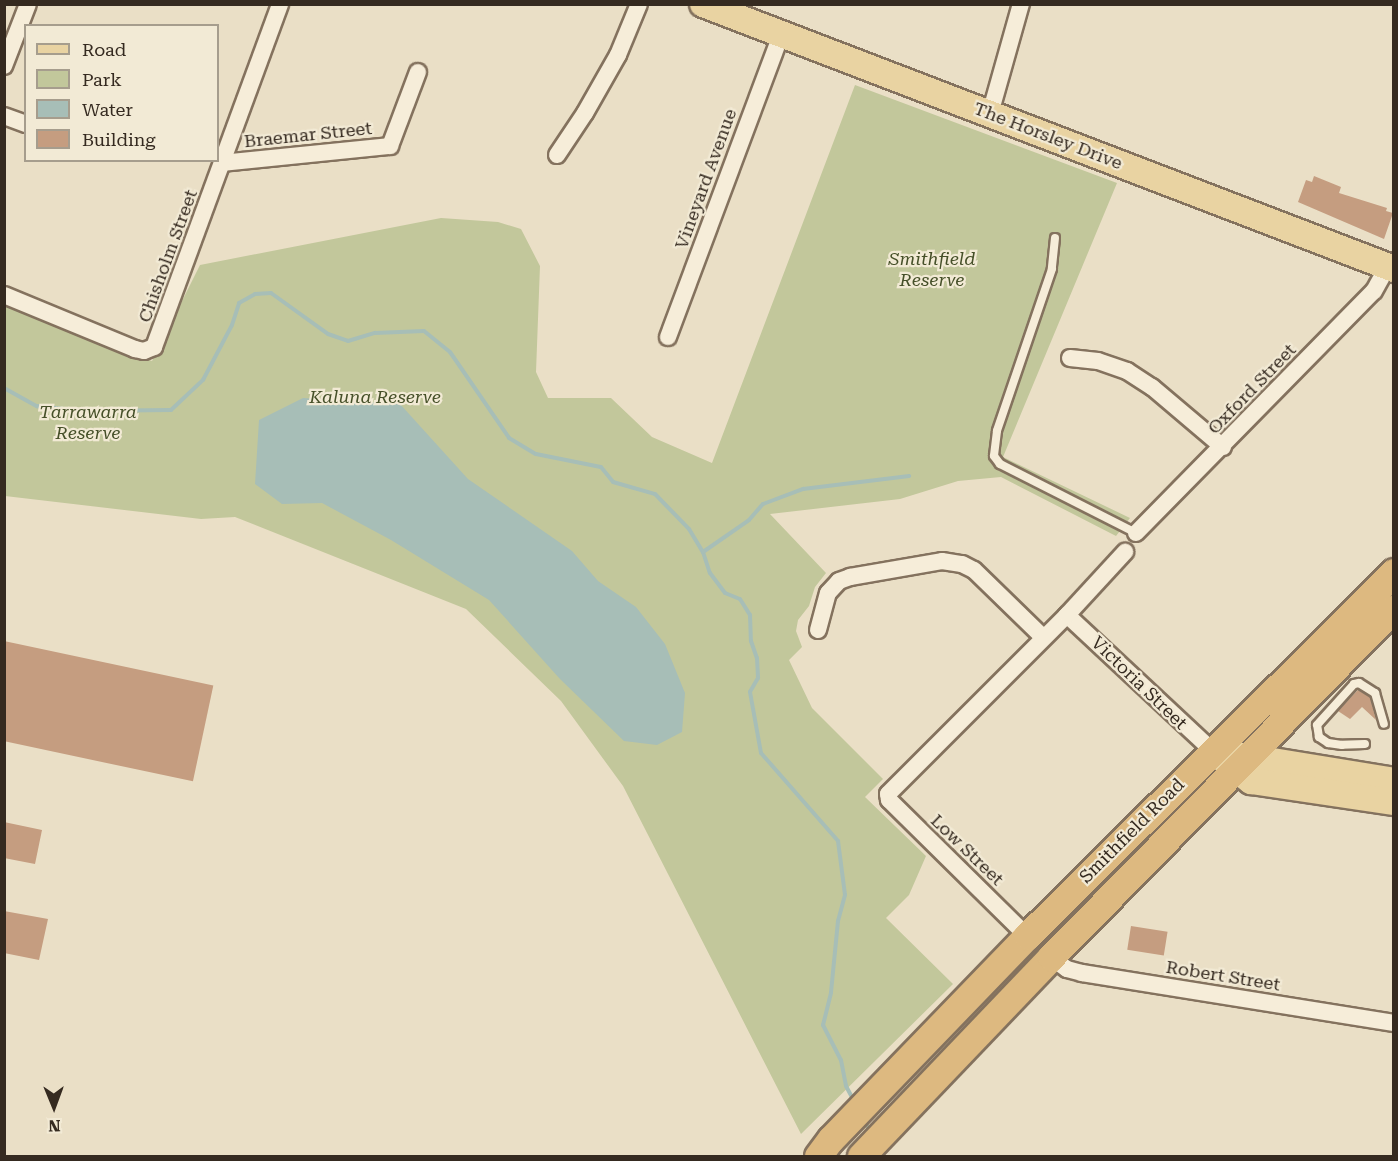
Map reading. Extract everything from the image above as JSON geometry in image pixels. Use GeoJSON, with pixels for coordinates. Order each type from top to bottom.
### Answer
{"type":"FeatureCollection","features":[{"type":"Feature","properties":{"kind":"highway","name":"Smithfield Road"},"geometry":{"type":"LineString","coordinates":[[824,1148],[1027,936],[1394,572]]}},
{"type":"Feature","properties":{"kind":"highway","name":"Smithfield Road"},"geometry":{"type":"LineString","coordinates":[[861,1156],[1051,957],[1394,608]]}},
{"type":"Feature","properties":{"kind":"main road","name":"The Horsley Drive"},"geometry":{"type":"LineString","coordinates":[[702,4],[1388,262]]}},
{"type":"Feature","properties":{"kind":"main road"},"geometry":{"type":"LineString","coordinates":[[1212,750],[1242,764],[1394,781]]}},
{"type":"Feature","properties":{"kind":"main road"},"geometry":{"type":"LineString","coordinates":[[1242,764],[1251,781],[1394,802]]}},
{"type":"Feature","properties":{"kind":"street"},"geometry":{"type":"LineString","coordinates":[[4,66],[28,4]]}},
{"type":"Feature","properties":{"kind":"street","name":"Chisholm Street"},"geometry":{"type":"LineString","coordinates":[[4,295],[135,349],[150,349],[159,337],[280,4]]}},
{"type":"Feature","properties":{"kind":"street"},"geometry":{"type":"LineString","coordinates":[[557,155],[585,114],[618,55],[639,4]]}},
{"type":"Feature","properties":{"kind":"street"},"geometry":{"type":"LineString","coordinates":[[990,114],[1021,4]]}},
{"type":"Feature","properties":{"kind":"street","name":"Vineyard Avenue"},"geometry":{"type":"LineString","coordinates":[[668,337],[781,34]]}},
{"type":"Feature","properties":{"kind":"street","name":"Braemar Street"},"geometry":{"type":"LineString","coordinates":[[222,163],[390,146],[418,72]]}},
{"type":"Feature","properties":{"kind":"street"},"geometry":{"type":"LineString","coordinates":[[4,116],[24,123]]}},
{"type":"Feature","properties":{"kind":"street","name":"Oxford Street"},"geometry":{"type":"LineString","coordinates":[[1136,533],[1374,291],[1388,262]]}},
{"type":"Feature","properties":{"kind":"street"},"geometry":{"type":"LineString","coordinates":[[1070,358],[1098,361],[1127,371],[1152,387],[1223,447]]}},
{"type":"Feature","properties":{"kind":"street"},"geometry":{"type":"LineString","coordinates":[[818,630],[828,593],[844,578],[942,561],[962,564],[974,570],[1043,637],[1067,615],[1125,552]]}},
{"type":"Feature","properties":{"kind":"street","name":"Victoria Street"},"geometry":{"type":"LineString","coordinates":[[1067,615],[1212,750]]}},
{"type":"Feature","properties":{"kind":"street","name":"Low Street"},"geometry":{"type":"LineString","coordinates":[[1027,936],[889,800],[890,788],[1043,637]]}},
{"type":"Feature","properties":{"kind":"street","name":"Robert Street"},"geometry":{"type":"LineString","coordinates":[[1051,957],[1067,969],[1082,973],[1394,1023]]}},
{"type":"Feature","properties":{"kind":"lane"},"geometry":{"type":"LineString","coordinates":[[1054,238],[1052,269],[997,431],[994,456],[1000,464],[1136,533]]}},
{"type":"Feature","properties":{"kind":"lane"},"geometry":{"type":"LineString","coordinates":[[1365,744],[1328,743],[1319,737],[1317,725],[1357,683],[1365,685],[1375,693],[1384,724]]}},
{"type":"Feature","properties":{"kind":"green space"},"geometry":{"type":"Polygon","coordinates":[[[855,85],[1117,183],[1003,457],[1130,518],[1116,536],[1001,477],[958,481],[900,499],[770,514],[826,573],[815,587],[809,606],[798,620],[796,631],[802,647],[789,660],[812,708],[883,779],[865,797],[926,856],[909,895],[886,918],[953,984],[801,1134],[623,786],[561,701],[466,609],[235,517],[201,519],[5,496],[4,300],[152,361],[200,265],[441,218],[498,222],[521,229],[540,266],[536,372],[548,398],[611,398],[652,437],[712,463],[855,85]]]}},
{"type":"Feature","properties":{"kind":"water"},"geometry":{"type":"Polygon","coordinates":[[[303,398],[400,404],[468,479],[572,551],[598,581],[636,607],[665,644],[685,693],[682,732],[657,745],[624,741],[560,679],[489,600],[391,540],[322,503],[282,504],[255,484],[259,420],[303,398]]]}},
{"type":"Feature","properties":{"kind":"building"},"geometry":{"type":"Polygon","coordinates":[[[1314,176],[1341,187],[1339,193],[1387,208],[1386,211],[1393,213],[1384,239],[1298,202],[1306,180],[1312,182],[1314,176]]]}},
{"type":"Feature","properties":{"kind":"building"},"geometry":{"type":"Polygon","coordinates":[[[4,641],[213,685],[193,781],[4,741],[4,641]]]}},
{"type":"Feature","properties":{"kind":"building"},"geometry":{"type":"Polygon","coordinates":[[[1358,690],[1370,697],[1376,720],[1362,707],[1350,719],[1338,711],[1358,690]]]}},
{"type":"Feature","properties":{"kind":"building"},"geometry":{"type":"Polygon","coordinates":[[[4,822],[42,830],[35,864],[4,858],[4,822]]]}},
{"type":"Feature","properties":{"kind":"building"},"geometry":{"type":"Polygon","coordinates":[[[4,911],[48,919],[39,960],[4,953],[4,911]]]}},
{"type":"Feature","properties":{"kind":"building"},"geometry":{"type":"Polygon","coordinates":[[[1131,926],[1168,932],[1164,955],[1127,950],[1131,926]]]}},
{"type":"Feature","properties":{"kind":"waterway"},"geometry":{"type":"LineString","coordinates":[[4,388],[37,406],[82,411],[171,410],[203,380],[232,325],[239,303],[255,294],[271,293],[328,334],[348,341],[375,333],[424,331],[450,352],[509,438],[536,454],[601,467],[613,482],[655,494],[689,529],[703,552],[710,573],[725,593],[740,599],[750,615],[751,641],[757,658],[758,678],[750,692],[761,753],[838,841],[845,895],[838,921],[831,993],[823,1025],[841,1060],[846,1086],[854,1101]]}},
{"type":"Feature","properties":{"kind":"waterway"},"geometry":{"type":"LineString","coordinates":[[703,552],[749,520],[763,504],[803,489],[909,476]]}},
{"type":"Feature","properties":{"kind":"waterway"},"geometry":{"type":"LineString","coordinates":[[863,1118],[871,1133]]}},
{"type":"Feature","properties":{"kind":"park label","name":"Smithfield Reserve"},"geometry":{"type":"Point","coordinates":[932,270]}},
{"type":"Feature","properties":{"kind":"park label","name":"Kaluna Reserve"},"geometry":{"type":"Point","coordinates":[375,397]}},
{"type":"Feature","properties":{"kind":"park label","name":"Tarrawarra Reserve"},"geometry":{"type":"Point","coordinates":[88,423]}}]}
